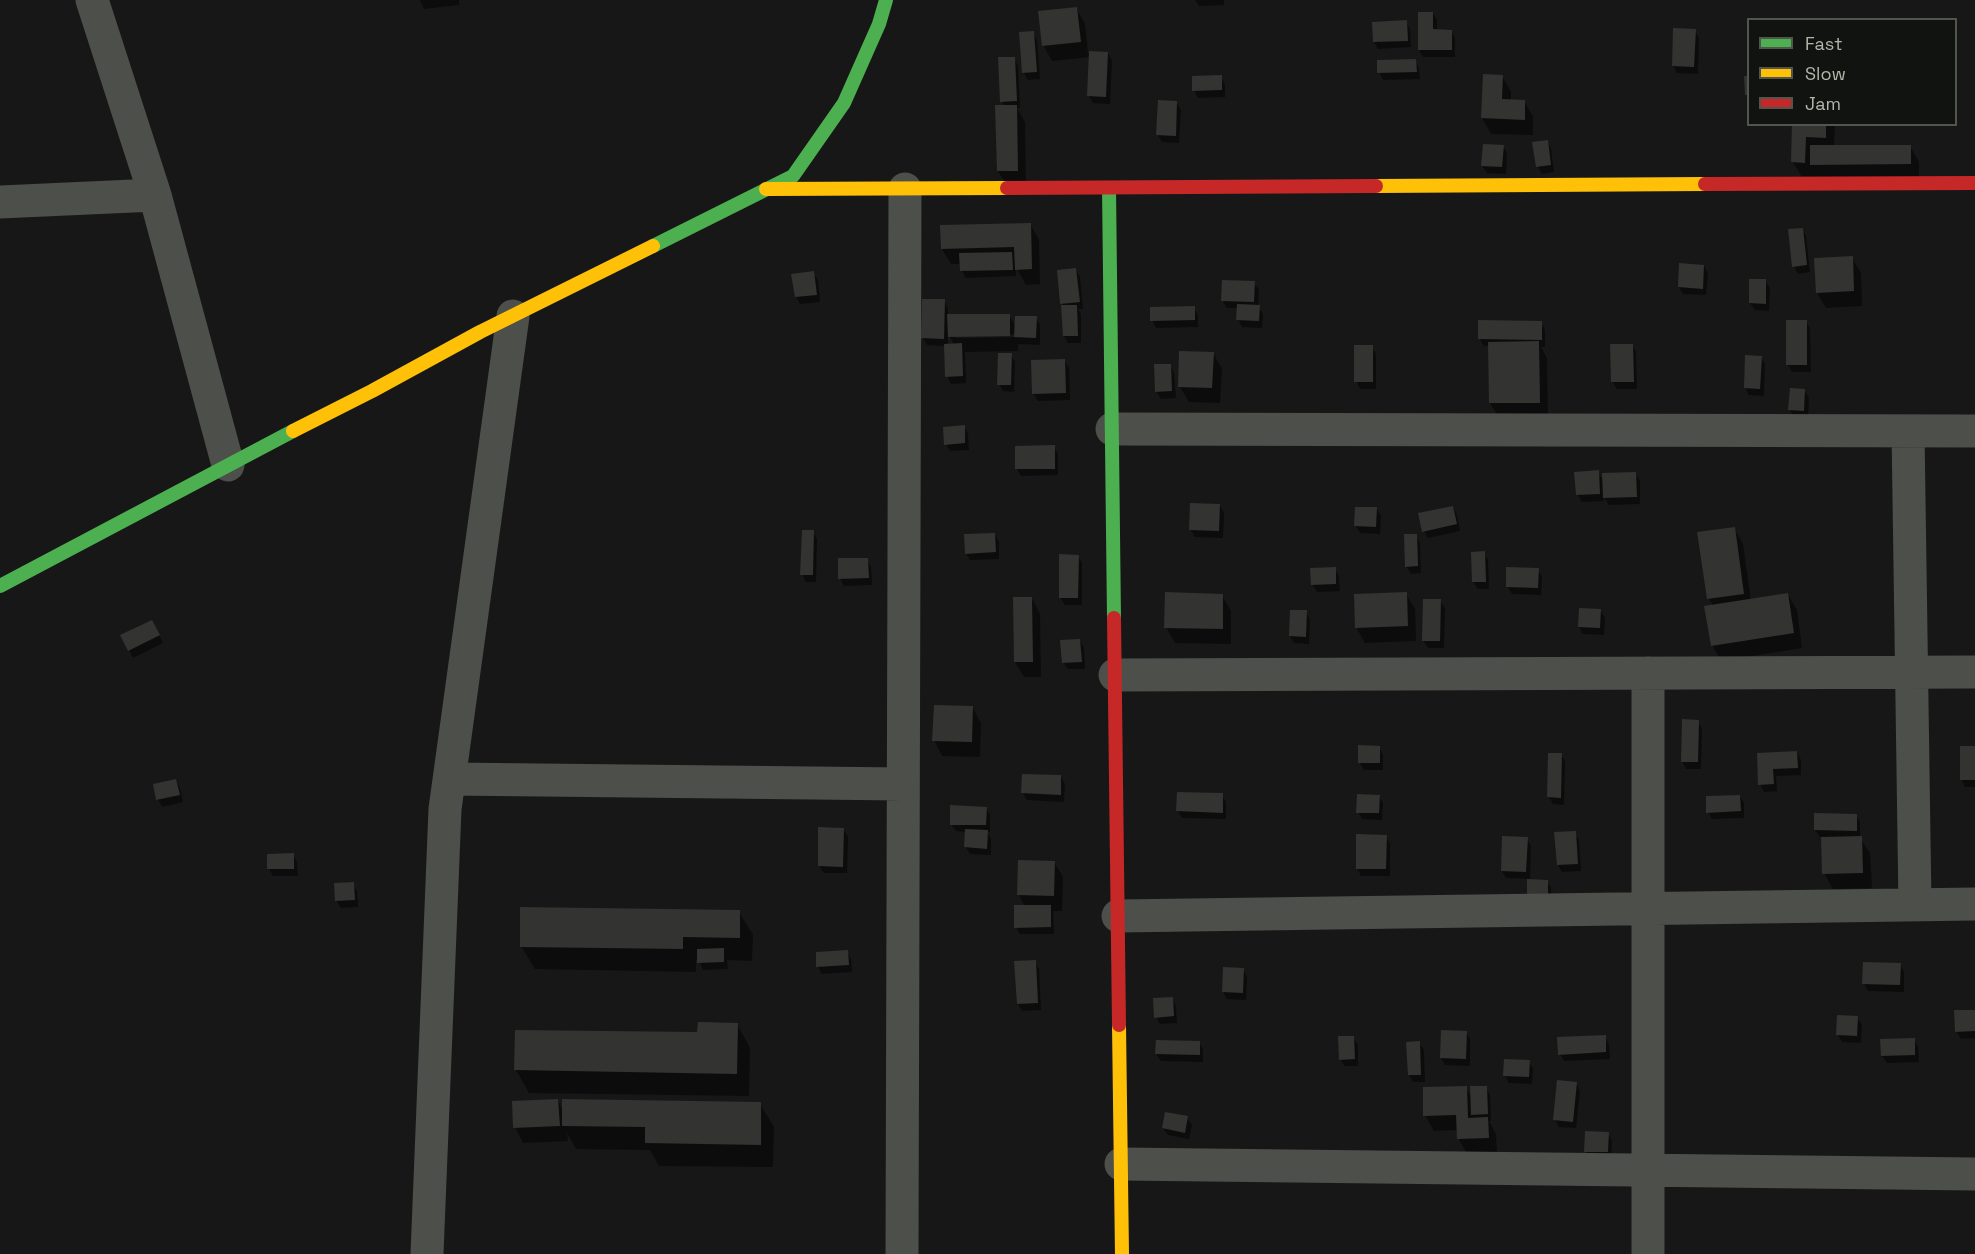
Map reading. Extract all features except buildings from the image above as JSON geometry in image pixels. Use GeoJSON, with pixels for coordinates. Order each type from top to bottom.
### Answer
{"type":"FeatureCollection","features":[{"type":"Feature","properties":{"kind":"street"},"geometry":{"type":"LineString","coordinates":[[92,0],[155,195],[228,465]]}},
{"type":"Feature","properties":{"kind":"street"},"geometry":{"type":"LineString","coordinates":[[0,586],[513,316],[793,176],[844,103],[879,24],[886,0]]}},
{"type":"Feature","properties":{"kind":"street"},"geometry":{"type":"LineString","coordinates":[[766,189],[1975,183]]}},
{"type":"Feature","properties":{"kind":"street"},"geometry":{"type":"LineString","coordinates":[[1109,188],[1122,1254]]}},
{"type":"Feature","properties":{"kind":"street"},"geometry":{"type":"LineString","coordinates":[[902,1254],[905,189]]}},
{"type":"Feature","properties":{"kind":"street"},"geometry":{"type":"LineString","coordinates":[[0,202],[155,195]]}},
{"type":"Feature","properties":{"kind":"street"},"geometry":{"type":"LineString","coordinates":[[427,1254],[445,809],[513,316]]}},
{"type":"Feature","properties":{"kind":"street"},"geometry":{"type":"LineString","coordinates":[[1112,429],[1975,431]]}},
{"type":"Feature","properties":{"kind":"street"},"geometry":{"type":"LineString","coordinates":[[1908,431],[1915,905]]}},
{"type":"Feature","properties":{"kind":"street"},"geometry":{"type":"LineString","coordinates":[[1115,675],[1975,672]]}},
{"type":"Feature","properties":{"kind":"street"},"geometry":{"type":"LineString","coordinates":[[1648,673],[1648,1254]]}},
{"type":"Feature","properties":{"kind":"street"},"geometry":{"type":"LineString","coordinates":[[450,779],[903,784]]}},
{"type":"Feature","properties":{"kind":"street"},"geometry":{"type":"LineString","coordinates":[[1118,916],[1975,904]]}},
{"type":"Feature","properties":{"kind":"street"},"geometry":{"type":"LineString","coordinates":[[1121,1164],[1975,1174]]}},
{"type":"Feature","properties":{"kind":"traffic: fast"},"geometry":{"type":"LineString","coordinates":[[653,246],[793,176],[844,103],[879,24],[886,0]]}},
{"type":"Feature","properties":{"kind":"traffic: fast"},"geometry":{"type":"LineString","coordinates":[[1109,188],[1114,618]]}},
{"type":"Feature","properties":{"kind":"traffic: fast"},"geometry":{"type":"LineString","coordinates":[[0,586],[293,431]]}},
{"type":"Feature","properties":{"kind":"traffic: slow"},"geometry":{"type":"LineString","coordinates":[[1376,186],[1705,184]]}},
{"type":"Feature","properties":{"kind":"traffic: slow"},"geometry":{"type":"LineString","coordinates":[[766,189],[1007,188]]}},
{"type":"Feature","properties":{"kind":"traffic: slow"},"geometry":{"type":"LineString","coordinates":[[293,431],[480,332],[653,246]]}},
{"type":"Feature","properties":{"kind":"traffic: slow"},"geometry":{"type":"LineString","coordinates":[[1119,1025],[1122,1254]]}},
{"type":"Feature","properties":{"kind":"traffic: jam"},"geometry":{"type":"LineString","coordinates":[[1705,184],[1975,183]]}},
{"type":"Feature","properties":{"kind":"traffic: jam"},"geometry":{"type":"LineString","coordinates":[[1007,188],[1376,186]]}},
{"type":"Feature","properties":{"kind":"traffic: jam"},"geometry":{"type":"LineString","coordinates":[[1114,618],[1119,1025]]}}]}
